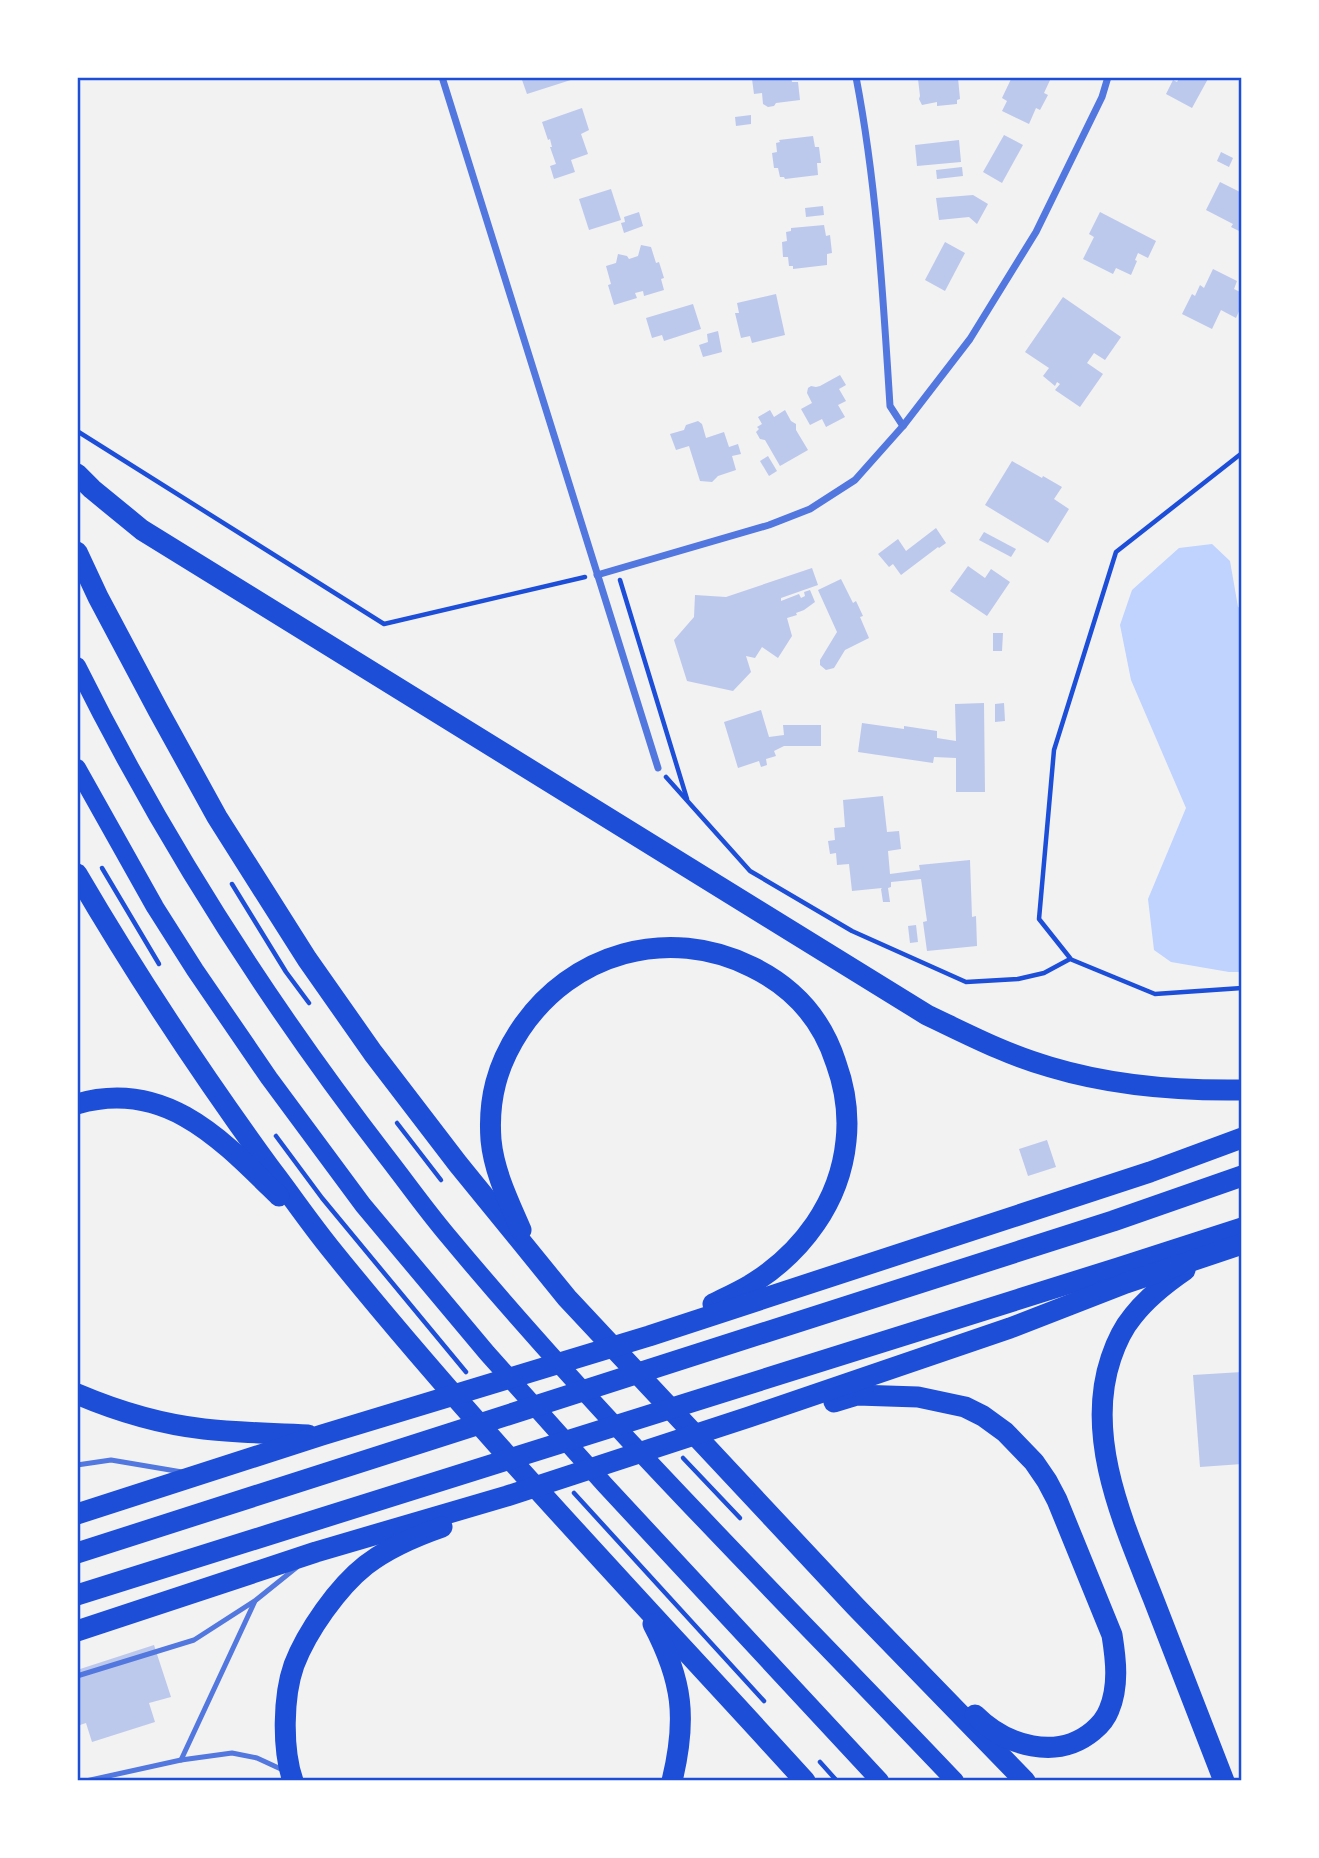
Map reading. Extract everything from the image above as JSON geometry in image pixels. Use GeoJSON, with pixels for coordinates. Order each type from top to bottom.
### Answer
{"type":"FeatureCollection","features":[{"type":"Feature","properties":{"kind":"highway"},"geometry":{"type":"LineString","coordinates":[[77,474],[142,530],[927,1015],[989,1044],[1049,1067],[1101,1080],[1163,1088],[1242,1090]]}},
{"type":"Feature","properties":{"kind":"highway"},"geometry":{"type":"LineString","coordinates":[[77,552],[98,597],[217,817],[307,959],[396,1084],[568,1298],[712,1455],[1025,1781]]}},
{"type":"Feature","properties":{"kind":"highway"},"geometry":{"type":"LineString","coordinates":[[77,874],[117,942],[221,1101],[328,1245],[430,1368],[548,1501],[805,1781]]}},
{"type":"Feature","properties":{"kind":"highway"},"geometry":{"type":"LineString","coordinates":[[568,1298],[524,1237],[498,1171],[491,1142],[493,1088],[510,1045],[538,1005],[558,987],[579,973],[622,954],[672,946],[716,952],[738,960],[782,985],[803,1004],[819,1025],[841,1077],[847,1107],[844,1159],[826,1209],[793,1252],[749,1285],[649,1336]]}},
{"type":"Feature","properties":{"kind":"highway"},"geometry":{"type":"LineString","coordinates":[[77,1104],[98,1099],[136,1099],[175,1110],[192,1119],[237,1155],[328,1245]]}},
{"type":"Feature","properties":{"kind":"highway"},"geometry":{"type":"LineString","coordinates":[[77,1514],[322,1435],[649,1336],[1150,1172],[1242,1138]]}},
{"type":"Feature","properties":{"kind":"highway"},"geometry":{"type":"LineString","coordinates":[[77,1553],[1100,1225],[1242,1176]]}},
{"type":"Feature","properties":{"kind":"highway"},"geometry":{"type":"LineString","coordinates":[[77,1595],[1242,1227]]}},
{"type":"Feature","properties":{"kind":"highway"},"geometry":{"type":"LineString","coordinates":[[77,1631],[316,1552],[508,1496],[749,1417],[1010,1328],[1126,1283],[1242,1244]]}},
{"type":"Feature","properties":{"kind":"highway"},"geometry":{"type":"LineString","coordinates":[[1204,1258],[1167,1282],[1132,1316],[1116,1344],[1105,1374],[1101,1412],[1105,1451],[1119,1511],[1224,1781]]}},
{"type":"Feature","properties":{"kind":"highway"},"geometry":{"type":"LineString","coordinates":[[77,1394],[106,1406],[184,1426],[258,1433],[322,1435]]}},
{"type":"Feature","properties":{"kind":"highway"},"geometry":{"type":"LineString","coordinates":[[749,1417],[797,1413],[857,1395],[918,1397],[965,1407],[1005,1432],[1047,1480],[1112,1635],[1116,1677],[1115,1692],[1108,1713],[1086,1737],[1068,1745],[1051,1749],[1014,1741],[984,1724],[906,1643],[855,1606]]}},
{"type":"Feature","properties":{"kind":"highway"},"geometry":{"type":"LineString","coordinates":[[291,1777],[286,1746],[286,1718],[288,1690],[294,1665],[313,1628],[340,1591],[364,1566],[387,1551],[436,1529],[498,1508],[508,1496]]}},
{"type":"Feature","properties":{"kind":"highway"},"geometry":{"type":"LineString","coordinates":[[642,1603],[662,1640],[674,1672],[680,1699],[681,1731],[672,1781]]}},
{"type":"Feature","properties":{"kind":"main road"},"geometry":{"type":"LineString","coordinates":[[77,666],[133,772],[198,885],[307,1051],[446,1234],[537,1340],[657,1471],[955,1781]]}},
{"type":"Feature","properties":{"kind":"main road"},"geometry":{"type":"LineString","coordinates":[[77,768],[155,907],[195,970],[269,1078],[363,1205],[487,1353],[605,1485],[880,1781]]}},
{"type":"Feature","properties":{"kind":"street"},"geometry":{"type":"LineString","coordinates":[[442,77],[657,768]]}},
{"type":"Feature","properties":{"kind":"street"},"geometry":{"type":"LineString","coordinates":[[856,77],[878,230],[890,406],[903,426]]}},
{"type":"Feature","properties":{"kind":"street"},"geometry":{"type":"LineString","coordinates":[[597,575],[769,525],[810,509],[855,480],[903,426],[970,339],[1036,232],[1102,96],[1108,77]]}},
{"type":"Feature","properties":{"kind":"lane"},"geometry":{"type":"LineString","coordinates":[[77,1465],[111,1460],[198,1476]]}},
{"type":"Feature","properties":{"kind":"lane"},"geometry":{"type":"LineString","coordinates":[[77,1676],[194,1640],[256,1600],[316,1552]]}},
{"type":"Feature","properties":{"kind":"lane"},"geometry":{"type":"LineString","coordinates":[[181,1760],[256,1600]]}},
{"type":"Feature","properties":{"kind":"lane"},"geometry":{"type":"LineString","coordinates":[[86,1781],[181,1760],[232,1753],[257,1758],[291,1777]]}},
{"type":"Feature","properties":{"kind":"path"},"geometry":{"type":"LineString","coordinates":[[77,431],[384,624],[597,575]]}},
{"type":"Feature","properties":{"kind":"path"},"geometry":{"type":"LineString","coordinates":[[1242,453],[1116,552],[1054,750],[1039,919],[1070,958],[1155,994],[1242,988]]}},
{"type":"Feature","properties":{"kind":"path"},"geometry":{"type":"LineString","coordinates":[[617,569],[689,804]]}},
{"type":"Feature","properties":{"kind":"path"},"geometry":{"type":"LineString","coordinates":[[657,768],[750,871],[852,931],[966,982],[1018,979],[1044,973],[1070,958]]}},
{"type":"Feature","properties":{"kind":"path"},"geometry":{"type":"LineString","coordinates":[[102,869],[160,964]]}},
{"type":"Feature","properties":{"kind":"path"},"geometry":{"type":"LineString","coordinates":[[276,1136],[322,1198],[456,1361]]}},
{"type":"Feature","properties":{"kind":"path"},"geometry":{"type":"LineString","coordinates":[[574,1493],[771,1709]]}},
{"type":"Feature","properties":{"kind":"path"},"geometry":{"type":"LineString","coordinates":[[818,1760],[837,1781]]}},
{"type":"Feature","properties":{"kind":"water"},"geometry":{"type":"Polygon","coordinates":[[[1212,544],[1230,561],[1238,607],[1242,608],[1242,972],[1171,962],[1154,950],[1148,899],[1186,808],[1131,680],[1120,625],[1132,590],[1179,548],[1212,544]]]}},
{"type":"Feature","properties":{"kind":"building"},"geometry":{"type":"Polygon","coordinates":[[[521,77],[577,77],[577,78],[527,94],[521,77]]]}},
{"type":"Feature","properties":{"kind":"building"},"geometry":{"type":"Polygon","coordinates":[[[791,77],[792,82],[798,82],[800,100],[776,103],[768,107],[763,104],[762,93],[754,94],[752,79],[791,77]]]}},
{"type":"Feature","properties":{"kind":"building"},"geometry":{"type":"Polygon","coordinates":[[[911,77],[958,78],[960,99],[957,104],[937,106],[937,102],[922,105],[918,79],[911,80],[911,77]]]}},
{"type":"Feature","properties":{"kind":"building"},"geometry":{"type":"Polygon","coordinates":[[[1012,77],[1051,78],[1044,93],[1048,95],[1040,110],[1036,108],[1029,124],[1002,111],[1007,101],[1002,98],[1012,77]]]}},
{"type":"Feature","properties":{"kind":"building"},"geometry":{"type":"Polygon","coordinates":[[[1180,77],[1209,77],[1192,108],[1166,94],[1173,80],[1177,82],[1180,77]]]}},
{"type":"Feature","properties":{"kind":"building"},"geometry":{"type":"Polygon","coordinates":[[[582,108],[589,130],[581,134],[588,154],[571,160],[575,172],[554,179],[550,166],[556,164],[550,139],[548,140],[542,122],[582,108]]]}},
{"type":"Feature","properties":{"kind":"building"},"geometry":{"type":"Polygon","coordinates":[[[751,115],[751,124],[736,126],[735,117],[751,115]]]}},
{"type":"Feature","properties":{"kind":"building"},"geometry":{"type":"Polygon","coordinates":[[[1004,135],[1023,145],[1002,183],[983,172],[1004,135]]]}},
{"type":"Feature","properties":{"kind":"building"},"geometry":{"type":"Polygon","coordinates":[[[813,136],[815,147],[819,147],[821,163],[817,163],[818,175],[785,179],[780,177],[778,168],[774,168],[772,153],[777,152],[776,143],[780,142],[779,140],[813,136]]]}},
{"type":"Feature","properties":{"kind":"building"},"geometry":{"type":"Polygon","coordinates":[[[959,140],[961,162],[917,166],[915,145],[959,140]]]}},
{"type":"Feature","properties":{"kind":"building"},"geometry":{"type":"Polygon","coordinates":[[[1221,152],[1233,158],[1229,167],[1217,161],[1221,152]]]}},
{"type":"Feature","properties":{"kind":"building"},"geometry":{"type":"Polygon","coordinates":[[[962,167],[963,176],[937,179],[936,170],[962,167]]]}},
{"type":"Feature","properties":{"kind":"building"},"geometry":{"type":"Polygon","coordinates":[[[1220,182],[1242,193],[1241,232],[1231,227],[1233,224],[1206,210],[1220,182]]]}},
{"type":"Feature","properties":{"kind":"building"},"geometry":{"type":"Polygon","coordinates":[[[611,189],[621,220],[589,230],[579,199],[611,189]]]}},
{"type":"Feature","properties":{"kind":"building"},"geometry":{"type":"Polygon","coordinates":[[[973,195],[988,204],[977,224],[969,217],[939,220],[936,198],[973,195]]]}},
{"type":"Feature","properties":{"kind":"building"},"geometry":{"type":"Polygon","coordinates":[[[823,206],[824,215],[806,217],[805,208],[823,206]]]}},
{"type":"Feature","properties":{"kind":"building"},"geometry":{"type":"Polygon","coordinates":[[[639,212],[643,226],[624,233],[621,223],[625,222],[624,217],[639,212]]]}},
{"type":"Feature","properties":{"kind":"building"},"geometry":{"type":"Polygon","coordinates":[[[1100,212],[1156,241],[1148,258],[1138,253],[1131,275],[1116,268],[1113,274],[1083,259],[1094,237],[1089,234],[1100,212]]]}},
{"type":"Feature","properties":{"kind":"building"},"geometry":{"type":"Polygon","coordinates":[[[824,225],[826,236],[830,235],[832,253],[827,254],[827,265],[793,269],[793,266],[789,266],[788,257],[783,257],[782,242],[787,241],[786,232],[791,231],[791,228],[824,225]]]}},
{"type":"Feature","properties":{"kind":"building"},"geometry":{"type":"Polygon","coordinates":[[[945,242],[965,253],[945,291],[925,280],[945,242]]]}},
{"type":"Feature","properties":{"kind":"building"},"geometry":{"type":"Polygon","coordinates":[[[641,245],[651,247],[656,263],[659,262],[664,278],[661,279],[664,290],[644,296],[643,291],[635,293],[637,298],[614,305],[606,266],[616,263],[618,254],[629,259],[638,256],[641,245]]]}},
{"type":"Feature","properties":{"kind":"building"},"geometry":{"type":"Polygon","coordinates":[[[1213,269],[1237,281],[1234,289],[1242,293],[1242,310],[1240,309],[1236,318],[1221,310],[1212,329],[1182,314],[1192,294],[1195,296],[1200,285],[1204,288],[1213,269]]]}},
{"type":"Feature","properties":{"kind":"building"},"geometry":{"type":"Polygon","coordinates":[[[776,294],[785,335],[752,343],[750,336],[741,338],[735,313],[739,313],[737,303],[776,294]]]}},
{"type":"Feature","properties":{"kind":"building"},"geometry":{"type":"Polygon","coordinates":[[[1063,297],[1121,337],[1105,360],[1094,353],[1087,363],[1103,374],[1080,407],[1055,390],[1060,384],[1057,382],[1055,386],[1043,376],[1049,368],[1025,352],[1063,297]]]}},
{"type":"Feature","properties":{"kind":"building"},"geometry":{"type":"Polygon","coordinates":[[[693,304],[701,329],[664,341],[662,335],[652,338],[646,318],[693,304]]]}},
{"type":"Feature","properties":{"kind":"building"},"geometry":{"type":"Polygon","coordinates":[[[718,331],[722,352],[703,357],[699,345],[708,342],[707,334],[718,331]]]}},
{"type":"Feature","properties":{"kind":"building"},"geometry":{"type":"Polygon","coordinates":[[[840,375],[846,385],[839,389],[846,401],[838,405],[845,417],[826,427],[822,419],[810,425],[801,409],[812,403],[807,393],[808,388],[820,386],[840,375]]]}},
{"type":"Feature","properties":{"kind":"building"},"geometry":{"type":"Polygon","coordinates":[[[770,410],[774,417],[785,410],[796,424],[796,430],[808,450],[780,466],[765,440],[760,439],[756,432],[759,429],[757,427],[762,424],[758,417],[770,410]]]}},
{"type":"Feature","properties":{"kind":"building"},"geometry":{"type":"Polygon","coordinates":[[[698,421],[702,424],[706,438],[724,432],[729,447],[738,444],[741,454],[732,456],[736,470],[718,476],[712,482],[700,481],[689,446],[676,450],[670,434],[684,430],[686,425],[698,421]]]}},
{"type":"Feature","properties":{"kind":"building"},"geometry":{"type":"Polygon","coordinates":[[[768,456],[777,471],[769,476],[760,461],[768,456]]]}},
{"type":"Feature","properties":{"kind":"building"},"geometry":{"type":"Polygon","coordinates":[[[1012,461],[1062,487],[1054,499],[1069,509],[1048,543],[985,505],[1012,461]]]}},
{"type":"Feature","properties":{"kind":"building"},"geometry":{"type":"Polygon","coordinates":[[[936,528],[946,543],[901,575],[893,564],[889,567],[878,554],[898,539],[906,551],[936,528]]]}},
{"type":"Feature","properties":{"kind":"building"},"geometry":{"type":"Polygon","coordinates":[[[984,532],[1016,549],[1011,557],[979,540],[984,532]]]}},
{"type":"Feature","properties":{"kind":"building"},"geometry":{"type":"Polygon","coordinates":[[[968,566],[985,578],[991,569],[1010,582],[987,616],[950,591],[968,566]]]}},
{"type":"Feature","properties":{"kind":"building"},"geometry":{"type":"Polygon","coordinates":[[[812,568],[818,585],[781,598],[781,601],[799,594],[801,598],[805,596],[804,592],[810,590],[815,602],[796,613],[797,615],[787,618],[792,636],[778,658],[762,647],[755,658],[746,656],[751,672],[733,691],[687,681],[674,640],[694,617],[695,595],[726,597],[812,568]]]}},
{"type":"Feature","properties":{"kind":"building"},"geometry":{"type":"Polygon","coordinates":[[[841,579],[853,603],[856,601],[869,638],[845,650],[834,668],[826,670],[820,665],[820,660],[837,632],[818,590],[841,579]]]}},
{"type":"Feature","properties":{"kind":"building"},"geometry":{"type":"Polygon","coordinates":[[[993,633],[1003,633],[1002,651],[993,651],[993,633]]]}},
{"type":"Feature","properties":{"kind":"building"},"geometry":{"type":"Polygon","coordinates":[[[984,703],[985,792],[956,792],[956,758],[934,757],[933,763],[858,752],[862,723],[937,731],[937,738],[956,741],[955,704],[984,703]]]}},
{"type":"Feature","properties":{"kind":"building"},"geometry":{"type":"Polygon","coordinates":[[[1004,703],[1005,721],[995,722],[995,704],[1004,703]]]}},
{"type":"Feature","properties":{"kind":"building"},"geometry":{"type":"Polygon","coordinates":[[[761,710],[769,737],[784,735],[783,725],[821,725],[821,746],[784,746],[774,751],[776,756],[766,759],[767,765],[761,767],[759,761],[738,768],[724,722],[761,710]]]}},
{"type":"Feature","properties":{"kind":"building"},"geometry":{"type":"Polygon","coordinates":[[[883,796],[887,832],[899,831],[901,849],[888,851],[890,874],[920,870],[919,865],[970,860],[972,917],[976,916],[977,946],[927,951],[923,922],[927,921],[921,879],[891,882],[891,887],[888,888],[890,902],[883,902],[882,888],[852,891],[849,864],[837,865],[836,853],[830,854],[828,841],[835,840],[834,828],[845,827],[843,800],[883,796]]]}},
{"type":"Feature","properties":{"kind":"building"},"geometry":{"type":"Polygon","coordinates":[[[916,925],[918,942],[910,943],[908,926],[916,925]]]}},
{"type":"Feature","properties":{"kind":"building"},"geometry":{"type":"Polygon","coordinates":[[[1047,1140],[1056,1167],[1028,1176],[1019,1149],[1047,1140]]]}},
{"type":"Feature","properties":{"kind":"building"},"geometry":{"type":"Polygon","coordinates":[[[1242,1372],[1242,1464],[1200,1467],[1193,1375],[1242,1372]]]}},
{"type":"Feature","properties":{"kind":"building"},"geometry":{"type":"Polygon","coordinates":[[[154,1645],[171,1697],[149,1703],[155,1722],[92,1742],[86,1723],[77,1726],[77,1670],[154,1645]]]}}]}
